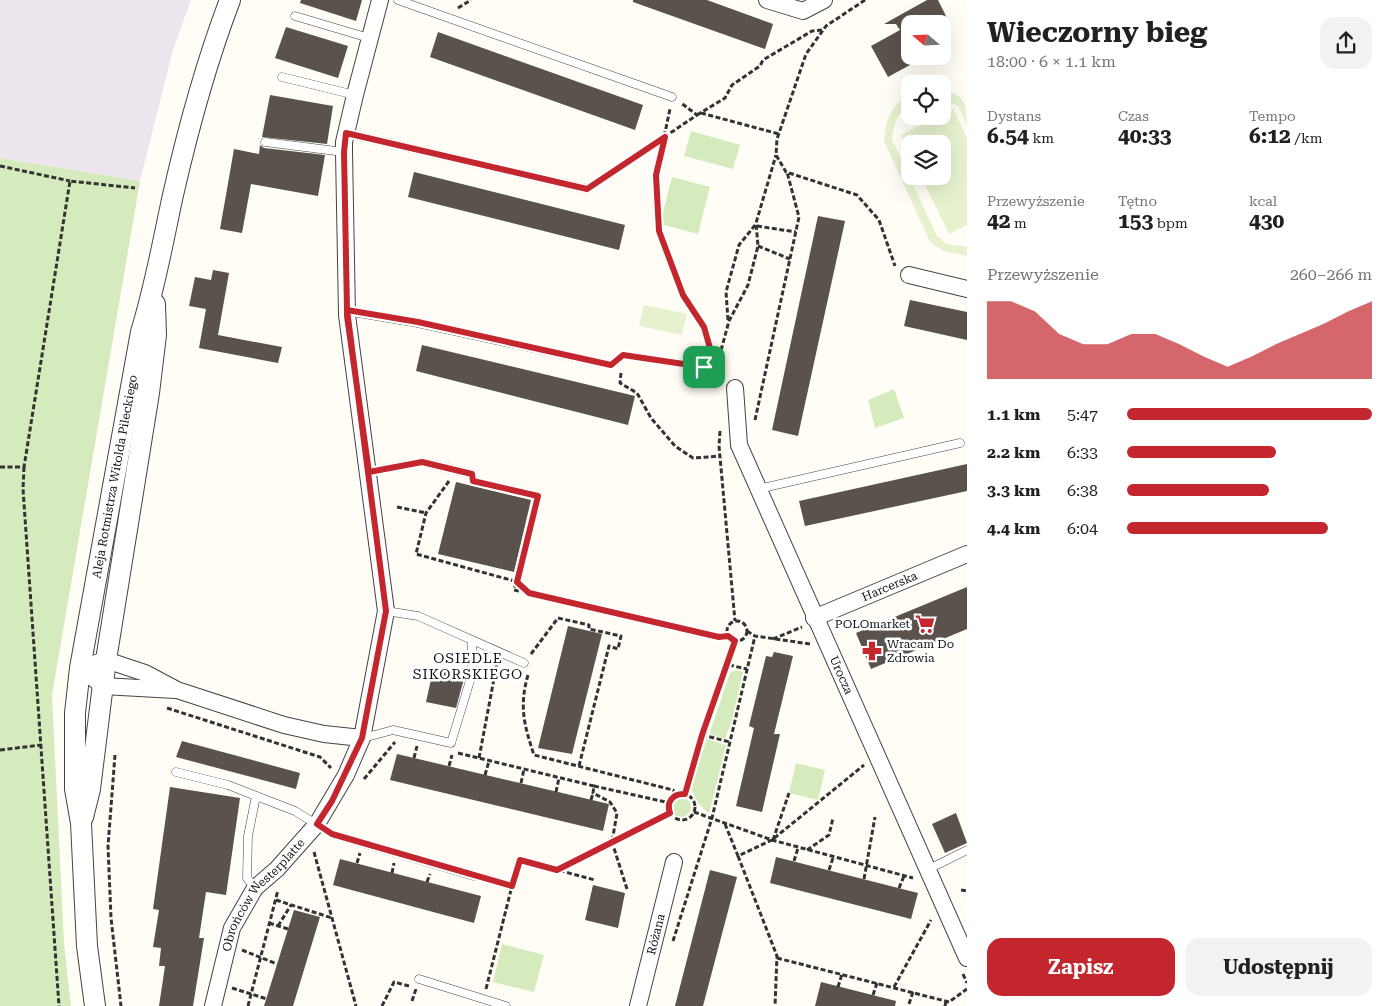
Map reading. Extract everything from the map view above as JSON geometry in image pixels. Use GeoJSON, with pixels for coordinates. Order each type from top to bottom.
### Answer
{"type":"FeatureCollection","features":[{"type":"Feature","properties":{"kind":"street","name":"Aleja Rotmistrza Witolda Pileckiego"},"geometry":{"type":"LineString","coordinates":[[95,1006],[87,946],[81,823],[75,790],[75,713],[80,668],[140,332],[154,288],[173,195],[196,104],[230,0]]}},
{"type":"Feature","properties":{"kind":"street","name":"Obrońców Westerplatte"},"geometry":{"type":"LineString","coordinates":[[213,1006],[232,928],[255,888],[277,870],[317,824],[332,801],[362,738],[386,611],[347,310],[344,152],[346,133],[355,95],[380,0]]}},
{"type":"Feature","properties":{"kind":"street"},"geometry":{"type":"LineString","coordinates":[[767,0],[803,11],[816,6],[824,0]]}},
{"type":"Feature","properties":{"kind":"street"},"geometry":{"type":"LineString","coordinates":[[909,275],[967,289]]}},
{"type":"Feature","properties":{"kind":"street","name":"Aleja Rotmistrza Witolda Pileckiego"},"geometry":{"type":"LineString","coordinates":[[81,823],[90,789],[106,660],[150,393],[156,335],[154,288]]}},
{"type":"Feature","properties":{"kind":"street","name":"Urocza"},"geometry":{"type":"LineString","coordinates":[[735,388],[738,445],[758,489],[809,622],[923,875],[967,958]]}},
{"type":"Feature","properties":{"kind":"street","name":"Harcerska"},"geometry":{"type":"LineString","coordinates":[[809,622],[967,554]]}},
{"type":"Feature","properties":{"kind":"street"},"geometry":{"type":"LineString","coordinates":[[80,668],[106,660],[145,673],[177,690],[284,725],[324,734],[362,738]]}},
{"type":"Feature","properties":{"kind":"street"},"geometry":{"type":"LineString","coordinates":[[80,668],[103,686],[143,690],[177,690]]}},
{"type":"Feature","properties":{"kind":"street","name":"Różana"},"geometry":{"type":"LineString","coordinates":[[638,1006],[674,862]]}},
{"type":"Feature","properties":{"kind":"lane"},"geometry":{"type":"LineString","coordinates":[[398,0],[672,96]]}},
{"type":"Feature","properties":{"kind":"lane"},"geometry":{"type":"LineString","coordinates":[[295,16],[369,38]]}},
{"type":"Feature","properties":{"kind":"lane"},"geometry":{"type":"LineString","coordinates":[[282,77],[355,95]]}},
{"type":"Feature","properties":{"kind":"lane"},"geometry":{"type":"LineString","coordinates":[[346,133],[587,189]]}},
{"type":"Feature","properties":{"kind":"lane"},"geometry":{"type":"LineString","coordinates":[[265,142],[344,152]]}},
{"type":"Feature","properties":{"kind":"lane"},"geometry":{"type":"LineString","coordinates":[[347,310],[418,322],[611,365]]}},
{"type":"Feature","properties":{"kind":"lane"},"geometry":{"type":"LineString","coordinates":[[758,489],[960,443]]}},
{"type":"Feature","properties":{"kind":"lane"},"geometry":{"type":"LineString","coordinates":[[369,472],[422,462],[472,478]]}},
{"type":"Feature","properties":{"kind":"lane"},"geometry":{"type":"LineString","coordinates":[[386,611],[418,616],[524,663]]}},
{"type":"Feature","properties":{"kind":"lane"},"geometry":{"type":"LineString","coordinates":[[362,738],[393,730],[451,743],[472,674],[472,641]]}},
{"type":"Feature","properties":{"kind":"lane"},"geometry":{"type":"LineString","coordinates":[[176,772],[228,785],[295,811],[332,834],[474,876]]}},
{"type":"Feature","properties":{"kind":"lane"},"geometry":{"type":"LineString","coordinates":[[255,888],[247,878],[248,836],[256,796]]}},
{"type":"Feature","properties":{"kind":"lane"},"geometry":{"type":"LineString","coordinates":[[923,875],[967,850]]}},
{"type":"Feature","properties":{"kind":"lane"},"geometry":{"type":"LineString","coordinates":[[420,979],[506,1006]]}},
{"type":"Feature","properties":{"kind":"path"},"geometry":{"type":"LineString","coordinates":[[766,190],[776,155],[779,134],[806,54],[823,30],[865,0]]}},
{"type":"Feature","properties":{"kind":"path"},"geometry":{"type":"LineString","coordinates":[[587,189],[725,98],[732,86],[760,66],[763,60],[812,31],[823,30]]}},
{"type":"Feature","properties":{"kind":"path"},"geometry":{"type":"LineString","coordinates":[[611,365],[623,355],[716,369],[704,327],[683,295],[659,231],[656,175],[672,96],[699,114],[779,134]]}},
{"type":"Feature","properties":{"kind":"path"},"geometry":{"type":"LineString","coordinates":[[755,422],[799,217],[787,172],[776,155]]}},
{"type":"Feature","properties":{"kind":"path"},"geometry":{"type":"LineString","coordinates":[[0,166],[70,180],[135,188]]}},
{"type":"Feature","properties":{"kind":"path"},"geometry":{"type":"LineString","coordinates":[[787,172],[857,195],[879,220],[896,269],[909,275]]}},
{"type":"Feature","properties":{"kind":"path"},"geometry":{"type":"LineString","coordinates":[[59,1006],[23,489],[24,467],[70,180]]}},
{"type":"Feature","properties":{"kind":"path"},"geometry":{"type":"LineString","coordinates":[[729,321],[726,292],[739,245],[756,225],[796,232]]}},
{"type":"Feature","properties":{"kind":"path"},"geometry":{"type":"LineString","coordinates":[[758,246],[790,259]]}},
{"type":"Feature","properties":{"kind":"path"},"geometry":{"type":"LineString","coordinates":[[623,355],[620,383],[637,393],[651,418],[675,446],[693,458],[721,456]]}},
{"type":"Feature","properties":{"kind":"path"},"geometry":{"type":"LineString","coordinates":[[702,380],[704,367]]}},
{"type":"Feature","properties":{"kind":"path"},"geometry":{"type":"LineString","coordinates":[[0,467],[24,467]]}},
{"type":"Feature","properties":{"kind":"path"},"geometry":{"type":"LineString","coordinates":[[529,593],[517,582],[416,554],[426,513],[452,476],[472,478],[538,496],[517,582],[514,590],[719,637],[728,636],[735,641]]}},
{"type":"Feature","properties":{"kind":"path"},"geometry":{"type":"LineString","coordinates":[[397,507],[426,513]]}},
{"type":"Feature","properties":{"kind":"path"},"geometry":{"type":"LineString","coordinates":[[579,766],[609,646],[618,649],[621,636],[589,629],[590,625],[558,618],[524,663],[528,672],[522,696],[525,726],[534,755],[673,790],[677,795]]}},
{"type":"Feature","properties":{"kind":"path"},"geometry":{"type":"LineString","coordinates":[[728,636],[728,627],[736,621],[742,622],[747,631],[755,636],[813,645]]}},
{"type":"Feature","properties":{"kind":"path"},"geometry":{"type":"LineString","coordinates":[[773,639],[809,622]]}},
{"type":"Feature","properties":{"kind":"path"},"geometry":{"type":"LineString","coordinates":[[735,641],[746,637],[747,631]]}},
{"type":"Feature","properties":{"kind":"path"},"geometry":{"type":"LineString","coordinates":[[670,951],[712,818],[755,636]]}},
{"type":"Feature","properties":{"kind":"path"},"geometry":{"type":"LineString","coordinates":[[685,794],[702,735],[729,665],[735,641]]}},
{"type":"Feature","properties":{"kind":"path"},"geometry":{"type":"LineString","coordinates":[[479,758],[499,652]]}},
{"type":"Feature","properties":{"kind":"path"},"geometry":{"type":"LineString","coordinates":[[729,665],[747,669]]}},
{"type":"Feature","properties":{"kind":"path"},"geometry":{"type":"LineString","coordinates":[[165,708],[320,757],[332,769]]}},
{"type":"Feature","properties":{"kind":"path"},"geometry":{"type":"LineString","coordinates":[[702,735],[730,742]]}},
{"type":"Feature","properties":{"kind":"path"},"geometry":{"type":"LineString","coordinates":[[361,782],[399,738]]}},
{"type":"Feature","properties":{"kind":"path"},"geometry":{"type":"LineString","coordinates":[[414,758],[418,743],[426,745]]}},
{"type":"Feature","properties":{"kind":"path"},"geometry":{"type":"LineString","coordinates":[[0,750],[41,745]]}},
{"type":"Feature","properties":{"kind":"path"},"geometry":{"type":"LineString","coordinates":[[115,751],[108,846],[111,918],[121,1006]]}},
{"type":"Feature","properties":{"kind":"path"},"geometry":{"type":"LineString","coordinates":[[449,766],[453,752],[670,803]]}},
{"type":"Feature","properties":{"kind":"path"},"geometry":{"type":"LineString","coordinates":[[485,775],[489,761]]}},
{"type":"Feature","properties":{"kind":"path"},"geometry":{"type":"LineString","coordinates":[[738,856],[772,840],[867,763]]}},
{"type":"Feature","properties":{"kind":"path"},"geometry":{"type":"LineString","coordinates":[[521,783],[524,769]]}},
{"type":"Feature","properties":{"kind":"path"},"geometry":{"type":"LineString","coordinates":[[556,792],[559,778]]}},
{"type":"Feature","properties":{"kind":"path"},"geometry":{"type":"LineString","coordinates":[[591,800],[594,786]]}},
{"type":"Feature","properties":{"kind":"path"},"geometry":{"type":"LineString","coordinates":[[593,793],[610,802],[617,813],[612,842],[626,889]]}},
{"type":"Feature","properties":{"kind":"path"},"geometry":{"type":"LineString","coordinates":[[772,840],[789,793]]}},
{"type":"Feature","properties":{"kind":"path"},"geometry":{"type":"LineString","coordinates":[[685,794],[692,799],[694,812],[688,819],[677,819],[670,813],[670,803],[677,795],[685,794]]}},
{"type":"Feature","properties":{"kind":"path"},"geometry":{"type":"LineString","coordinates":[[694,812],[772,840],[833,858],[904,876],[923,875]]}},
{"type":"Feature","properties":{"kind":"path"},"geometry":{"type":"LineString","coordinates":[[557,870],[670,813]]}},
{"type":"Feature","properties":{"kind":"path"},"geometry":{"type":"LineString","coordinates":[[864,879],[875,817]]}},
{"type":"Feature","properties":{"kind":"path"},"geometry":{"type":"LineString","coordinates":[[807,850],[829,835],[833,818]]}},
{"type":"Feature","properties":{"kind":"path"},"geometry":{"type":"LineString","coordinates":[[725,823],[777,958],[775,1006]]}},
{"type":"Feature","properties":{"kind":"path"},"geometry":{"type":"LineString","coordinates":[[794,861],[798,848]]}},
{"type":"Feature","properties":{"kind":"path"},"geometry":{"type":"LineString","coordinates":[[308,857],[315,851],[356,1006]]}},
{"type":"Feature","properties":{"kind":"path"},"geometry":{"type":"LineString","coordinates":[[829,870],[833,858]]}},
{"type":"Feature","properties":{"kind":"path"},"geometry":{"type":"LineString","coordinates":[[483,1000],[520,860],[595,880]]}},
{"type":"Feature","properties":{"kind":"path"},"geometry":{"type":"LineString","coordinates":[[474,876],[512,886]]}},
{"type":"Feature","properties":{"kind":"path"},"geometry":{"type":"LineString","coordinates":[[899,888],[904,876]]}},
{"type":"Feature","properties":{"kind":"path"},"geometry":{"type":"LineString","coordinates":[[248,1006],[280,884]]}},
{"type":"Feature","properties":{"kind":"path"},"geometry":{"type":"LineString","coordinates":[[961,890],[967,891]]}},
{"type":"Feature","properties":{"kind":"path"},"geometry":{"type":"LineString","coordinates":[[276,900],[333,918]]}},
{"type":"Feature","properties":{"kind":"path"},"geometry":{"type":"LineString","coordinates":[[278,926],[291,906]]}},
{"type":"Feature","properties":{"kind":"path"},"geometry":{"type":"LineString","coordinates":[[894,987],[935,913]]}},
{"type":"Feature","properties":{"kind":"path"},"geometry":{"type":"LineString","coordinates":[[269,923],[288,929]]}},
{"type":"Feature","properties":{"kind":"path"},"geometry":{"type":"LineString","coordinates":[[237,948],[277,964]]}},
{"type":"Feature","properties":{"kind":"path"},"geometry":{"type":"LineString","coordinates":[[777,958],[946,1001],[967,989]]}},
{"type":"Feature","properties":{"kind":"path"},"geometry":{"type":"LineString","coordinates":[[838,987],[842,974]]}},
{"type":"Feature","properties":{"kind":"path"},"geometry":{"type":"LineString","coordinates":[[873,995],[877,983]]}},
{"type":"Feature","properties":{"kind":"path"},"geometry":{"type":"LineString","coordinates":[[227,987],[266,999]]}},
{"type":"Feature","properties":{"kind":"path"},"geometry":{"type":"LineString","coordinates":[[909,1004],[913,992]]}},
{"type":"Feature","properties":{"kind":"path"},"geometry":{"type":"LineString","coordinates":[[945,1006],[946,1001]]}},
{"type":"Feature","properties":{"kind":"shaded area"},"geometry":{"type":"Polygon","coordinates":[[[0,0],[191,0],[173,50],[140,181],[0,158],[0,0]]]}},
{"type":"Feature","properties":{"kind":"green space"},"geometry":{"type":"Polygon","coordinates":[[[951,92],[960,98],[965,106],[967,125],[958,106],[951,103],[951,92]]]}},
{"type":"Feature","properties":{"kind":"green space"},"geometry":{"type":"Polygon","coordinates":[[[901,101],[901,112],[893,129],[892,140],[901,159],[901,178],[884,141],[890,114],[901,101]]]}},
{"type":"Feature","properties":{"kind":"green space"},"geometry":{"type":"Polygon","coordinates":[[[953,109],[967,137],[967,225],[949,234],[925,185],[951,185],[951,135],[901,135],[921,125],[951,125],[951,110],[953,109]]]}},
{"type":"Feature","properties":{"kind":"green space"},"geometry":{"type":"Polygon","coordinates":[[[691,131],[740,145],[733,169],[684,156],[691,131]]]}},
{"type":"Feature","properties":{"kind":"green space"},"geometry":{"type":"Polygon","coordinates":[[[0,158],[140,181],[52,695],[64,944],[71,1006],[0,1006],[0,158]]]}},
{"type":"Feature","properties":{"kind":"green space"},"geometry":{"type":"Polygon","coordinates":[[[672,177],[710,187],[698,234],[660,224],[672,177]]]}},
{"type":"Feature","properties":{"kind":"green space"},"geometry":{"type":"Polygon","coordinates":[[[904,185],[913,185],[937,236],[947,244],[967,247],[967,256],[944,251],[930,242],[904,185]]]}},
{"type":"Feature","properties":{"kind":"green space"},"geometry":{"type":"Polygon","coordinates":[[[644,305],[687,314],[682,335],[639,326],[644,305]]]}},
{"type":"Feature","properties":{"kind":"green space"},"geometry":{"type":"Polygon","coordinates":[[[894,389],[904,418],[875,428],[868,400],[894,389]]]}},
{"type":"Feature","properties":{"kind":"green space"},"geometry":{"type":"Polygon","coordinates":[[[735,670],[743,672],[732,721],[725,739],[712,735],[710,732],[730,673],[735,670]]]}},
{"type":"Feature","properties":{"kind":"green space"},"geometry":{"type":"Polygon","coordinates":[[[707,739],[726,745],[709,814],[698,803],[690,787],[707,739]]]}},
{"type":"Feature","properties":{"kind":"green space"},"geometry":{"type":"Polygon","coordinates":[[[796,763],[825,770],[818,800],[789,793],[796,763]]]}},
{"type":"Feature","properties":{"kind":"green space"},"geometry":{"type":"Polygon","coordinates":[[[681,797],[688,800],[691,807],[688,814],[681,817],[674,814],[671,807],[674,800],[681,797]]]}},
{"type":"Feature","properties":{"kind":"green space"},"geometry":{"type":"Polygon","coordinates":[[[502,944],[544,955],[534,992],[493,982],[502,944]]]}},
{"type":"Feature","properties":{"kind":"building"},"geometry":{"type":"Polygon","coordinates":[[[301,0],[362,0],[356,21],[300,3],[301,0]]]}},
{"type":"Feature","properties":{"kind":"building"},"geometry":{"type":"Polygon","coordinates":[[[633,0],[707,0],[773,24],[765,49],[633,2],[633,0]]]}},
{"type":"Feature","properties":{"kind":"building"},"geometry":{"type":"Polygon","coordinates":[[[927,0],[938,0],[946,15],[901,15],[901,65],[910,65],[888,77],[871,46],[900,30],[896,24],[884,24],[927,0]]]}},
{"type":"Feature","properties":{"kind":"building"},"geometry":{"type":"Polygon","coordinates":[[[286,27],[348,46],[338,78],[275,58],[286,27]]]}},
{"type":"Feature","properties":{"kind":"building"},"geometry":{"type":"Polygon","coordinates":[[[438,32],[643,105],[635,130],[430,57],[438,32]]]}},
{"type":"Feature","properties":{"kind":"building"},"geometry":{"type":"Polygon","coordinates":[[[270,95],[333,106],[327,144],[262,137],[270,95]]]}},
{"type":"Feature","properties":{"kind":"building"},"geometry":{"type":"Polygon","coordinates":[[[260,145],[264,148],[325,155],[318,196],[251,184],[242,233],[220,229],[234,149],[259,154],[260,145]]]}},
{"type":"Feature","properties":{"kind":"building"},"geometry":{"type":"Polygon","coordinates":[[[414,172],[625,225],[619,250],[408,197],[414,172]]]}},
{"type":"Feature","properties":{"kind":"building"},"geometry":{"type":"Polygon","coordinates":[[[818,216],[845,221],[798,436],[772,430],[818,216]]]}},
{"type":"Feature","properties":{"kind":"building"},"geometry":{"type":"Polygon","coordinates":[[[213,270],[229,273],[218,335],[282,347],[278,363],[199,348],[206,309],[189,306],[195,277],[211,280],[213,270]]]}},
{"type":"Feature","properties":{"kind":"building"},"geometry":{"type":"Polygon","coordinates":[[[910,300],[967,312],[967,340],[904,326],[910,300]]]}},
{"type":"Feature","properties":{"kind":"building"},"geometry":{"type":"Polygon","coordinates":[[[422,345],[635,396],[628,425],[416,371],[422,345]]]}},
{"type":"Feature","properties":{"kind":"building"},"geometry":{"type":"Polygon","coordinates":[[[967,464],[967,491],[805,526],[799,501],[967,464]]]}},
{"type":"Feature","properties":{"kind":"building"},"geometry":{"type":"Polygon","coordinates":[[[456,482],[531,500],[514,572],[438,554],[456,482]]]}},
{"type":"Feature","properties":{"kind":"building"},"geometry":{"type":"Polygon","coordinates":[[[967,587],[967,629],[871,669],[856,633],[967,587]]]}},
{"type":"Feature","properties":{"kind":"building"},"geometry":{"type":"Polygon","coordinates":[[[568,626],[602,634],[572,754],[538,748],[568,626]]]}},
{"type":"Feature","properties":{"kind":"building"},"geometry":{"type":"Polygon","coordinates":[[[774,652],[793,656],[774,734],[780,734],[762,812],[736,806],[754,728],[749,726],[766,656],[772,657],[774,652]]]}},
{"type":"Feature","properties":{"kind":"building"},"geometry":{"type":"Polygon","coordinates":[[[445,670],[465,675],[456,708],[426,702],[432,675],[443,676],[445,670]]]}},
{"type":"Feature","properties":{"kind":"building"},"geometry":{"type":"Polygon","coordinates":[[[182,741],[300,773],[296,789],[176,757],[182,741]]]}},
{"type":"Feature","properties":{"kind":"building"},"geometry":{"type":"Polygon","coordinates":[[[397,754],[609,804],[603,831],[390,780],[397,754]]]}},
{"type":"Feature","properties":{"kind":"building"},"geometry":{"type":"Polygon","coordinates":[[[170,787],[240,798],[226,895],[206,892],[199,938],[204,938],[193,1006],[159,1006],[165,966],[159,966],[161,948],[153,947],[159,910],[153,909],[170,787]]]}},
{"type":"Feature","properties":{"kind":"building"},"geometry":{"type":"Polygon","coordinates":[[[956,813],[967,843],[945,853],[932,824],[956,813]]]}},
{"type":"Feature","properties":{"kind":"building"},"geometry":{"type":"Polygon","coordinates":[[[776,857],[918,893],[911,919],[770,883],[776,857]]]}},
{"type":"Feature","properties":{"kind":"building"},"geometry":{"type":"Polygon","coordinates":[[[340,859],[481,896],[474,923],[333,885],[340,859]]]}},
{"type":"Feature","properties":{"kind":"building"},"geometry":{"type":"Polygon","coordinates":[[[710,870],[737,877],[703,1006],[675,1006],[710,870]]]}},
{"type":"Feature","properties":{"kind":"building"},"geometry":{"type":"Polygon","coordinates":[[[593,885],[625,893],[618,928],[585,920],[593,885]]]}},
{"type":"Feature","properties":{"kind":"building"},"geometry":{"type":"Polygon","coordinates":[[[294,910],[320,917],[293,1006],[264,1006],[294,910]]]}},
{"type":"Feature","properties":{"kind":"building"},"geometry":{"type":"Polygon","coordinates":[[[821,982],[896,1001],[895,1006],[815,1006],[821,982]]]}},
{"type":"Feature","properties":{"kind":"place","name":"POLOmarket"},"geometry":{"type":"Point","coordinates":[925,624]}},
{"type":"Feature","properties":{"kind":"place","name":"Wracam Do Zdrowia"},"geometry":{"type":"Point","coordinates":[872,651]}},
{"type":"Feature","properties":{"kind":"district","name":"OSIEDLE SIKORSKIEGO"},"geometry":{"type":"Point","coordinates":[468,666]}},
{"type":"Feature","properties":{"kind":"route"},"geometry":{"type":"LineString","coordinates":[[704,367],[623,355],[611,365],[418,322],[347,310],[369,472],[386,611],[362,738],[346,775],[317,824],[332,834],[512,886],[520,860],[557,870],[670,813],[669,805],[671,800],[675,796],[685,794],[702,735],[729,665],[735,641],[731,640],[728,636],[719,637],[529,593],[517,582],[538,496],[473,481],[472,474],[422,462],[369,472],[347,316],[344,152],[346,133],[587,189],[665,137],[656,175],[659,231],[683,295],[704,327],[716,369],[704,367]]}}]}
